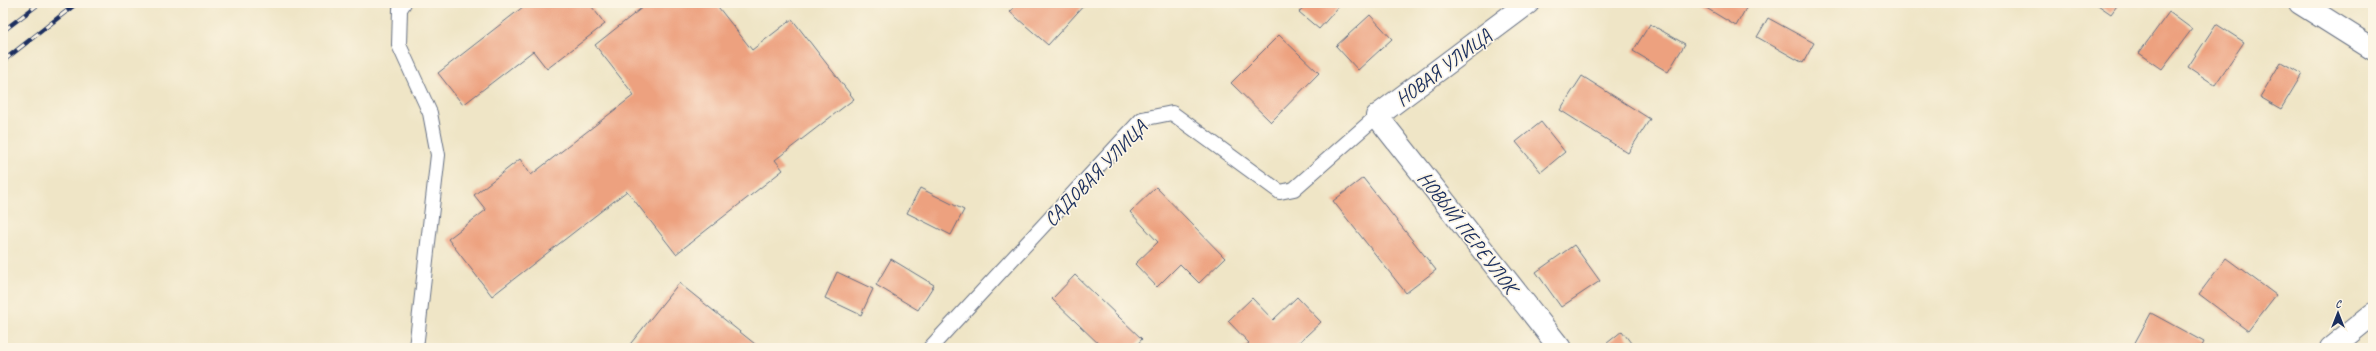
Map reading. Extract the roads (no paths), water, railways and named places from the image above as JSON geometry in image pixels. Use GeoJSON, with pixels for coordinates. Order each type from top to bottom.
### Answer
{"type":"FeatureCollection","features":[{"type":"Feature","properties":{"kind":"street","name":"НОВАЯ УЛИЦА"},"geometry":{"type":"LineString","coordinates":[[1377,116],[1528,3]]}},
{"type":"Feature","properties":{"kind":"street"},"geometry":{"type":"LineString","coordinates":[[2300,3],[2373,49]]}},
{"type":"Feature","properties":{"kind":"street","name":"НОВЫЙ ПЕРЕУЛОК"},"geometry":{"type":"LineString","coordinates":[[1377,116],[1560,348]]}},
{"type":"Feature","properties":{"kind":"street"},"geometry":{"type":"LineString","coordinates":[[2331,348],[2373,314]]}},
{"type":"Feature","properties":{"kind":"lane"},"geometry":{"type":"LineString","coordinates":[[404,3],[400,10],[399,45],[430,113],[438,155],[416,348]]}},
{"type":"Feature","properties":{"kind":"lane","name":"САДОВАЯ УЛИЦА"},"geometry":{"type":"LineString","coordinates":[[930,348],[1142,119],[1172,113],[1280,192],[1294,189],[1377,116]]}},
{"type":"Feature","properties":{"kind":"railway"},"geometry":{"type":"LineString","coordinates":[[3,31],[40,3]]}},
{"type":"Feature","properties":{"kind":"railway"},"geometry":{"type":"LineString","coordinates":[[3,61],[77,3]]}}]}
